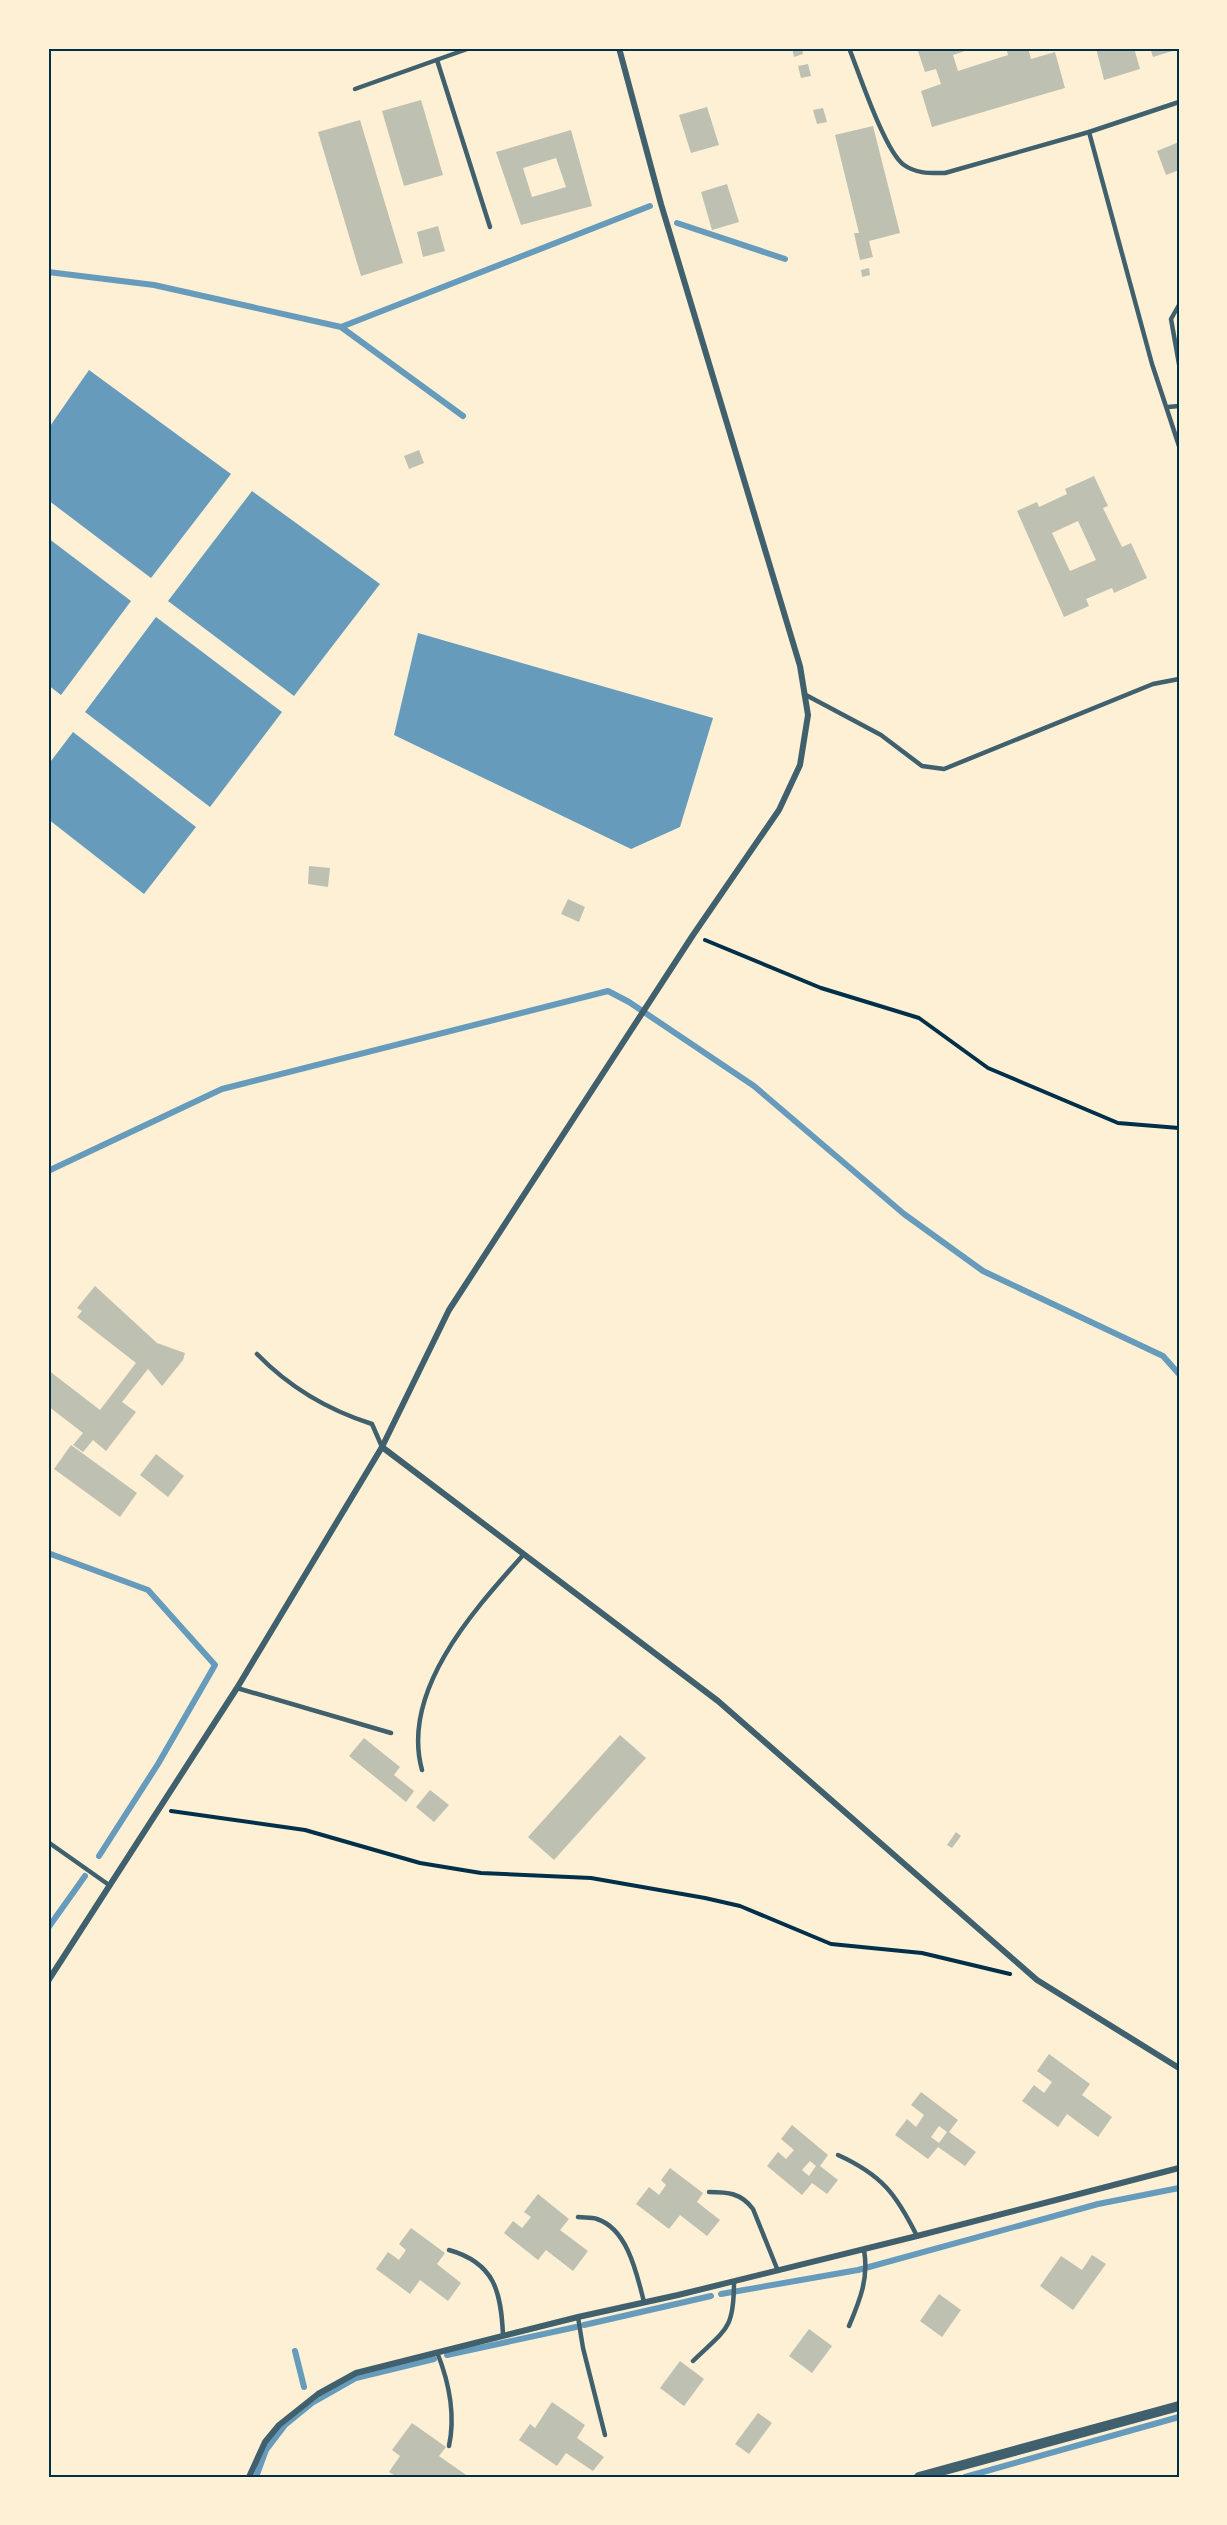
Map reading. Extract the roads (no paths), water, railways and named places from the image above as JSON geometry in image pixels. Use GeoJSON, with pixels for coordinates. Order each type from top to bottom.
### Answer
{"type":"FeatureCollection","features":[{"type":"Feature","properties":{"kind":"street"},"geometry":{"type":"LineString","coordinates":[[48,1981],[237,1688],[382,1447],[449,1310],[693,935],[778,810],[800,765],[808,715],[800,666],[661,204],[619,48]]}},
{"type":"Feature","properties":{"kind":"street"},"geometry":{"type":"LineString","coordinates":[[382,1447],[718,1701],[1037,1980],[1179,2068]]}},
{"type":"Feature","properties":{"kind":"street"},"geometry":{"type":"LineString","coordinates":[[249,2477],[265,2442],[279,2425],[318,2394],[356,2373],[578,2317],[864,2250],[1179,2168]]}},
{"type":"Feature","properties":{"kind":"street"},"geometry":{"type":"LineString","coordinates":[[919,2477],[1179,2406]]}},
{"type":"Feature","properties":{"kind":"lane"},"geometry":{"type":"LineString","coordinates":[[355,89],[470,48]]}},
{"type":"Feature","properties":{"kind":"lane"},"geometry":{"type":"LineString","coordinates":[[849,48],[886,138],[903,164],[921,173],[945,173],[1089,132],[1179,102]]}},
{"type":"Feature","properties":{"kind":"lane"},"geometry":{"type":"LineString","coordinates":[[437,60],[490,227]]}},
{"type":"Feature","properties":{"kind":"lane"},"geometry":{"type":"LineString","coordinates":[[1089,132],[1152,364],[1179,446]]}},
{"type":"Feature","properties":{"kind":"lane"},"geometry":{"type":"LineString","coordinates":[[1179,304],[1171,320],[1179,364]]}},
{"type":"Feature","properties":{"kind":"lane"},"geometry":{"type":"LineString","coordinates":[[1168,407],[1179,406]]}},
{"type":"Feature","properties":{"kind":"lane"},"geometry":{"type":"LineString","coordinates":[[804,694],[881,735],[922,766],[944,769],[1154,684],[1179,680]]}},
{"type":"Feature","properties":{"kind":"lane"},"geometry":{"type":"LineString","coordinates":[[257,1354],[279,1376],[295,1387],[343,1415],[372,1424],[382,1447]]}},
{"type":"Feature","properties":{"kind":"lane"},"geometry":{"type":"LineString","coordinates":[[422,1770],[417,1751],[422,1708],[435,1675],[448,1648],[473,1614],[524,1554]]}},
{"type":"Feature","properties":{"kind":"lane"},"geometry":{"type":"LineString","coordinates":[[237,1688],[391,1733]]}},
{"type":"Feature","properties":{"kind":"lane"},"geometry":{"type":"LineString","coordinates":[[48,1842],[109,1885]]}},
{"type":"Feature","properties":{"kind":"lane"},"geometry":{"type":"LineString","coordinates":[[838,2155],[865,2168],[884,2183],[902,2207],[917,2236]]}},
{"type":"Feature","properties":{"kind":"lane"},"geometry":{"type":"LineString","coordinates":[[709,2192],[737,2194],[747,2201],[753,2209],[778,2271]]}},
{"type":"Feature","properties":{"kind":"lane"},"geometry":{"type":"LineString","coordinates":[[578,2217],[597,2219],[610,2226],[623,2241],[636,2270],[644,2302]]}},
{"type":"Feature","properties":{"kind":"lane"},"geometry":{"type":"LineString","coordinates":[[449,2250],[475,2260],[492,2279],[502,2309],[503,2336]]}},
{"type":"Feature","properties":{"kind":"lane"},"geometry":{"type":"LineString","coordinates":[[849,2326],[866,2279],[867,2267],[864,2250]]}},
{"type":"Feature","properties":{"kind":"lane"},"geometry":{"type":"LineString","coordinates":[[693,2361],[729,2325],[733,2318],[734,2282]]}},
{"type":"Feature","properties":{"kind":"lane"},"geometry":{"type":"LineString","coordinates":[[578,2317],[583,2348],[605,2435]]}},
{"type":"Feature","properties":{"kind":"lane"},"geometry":{"type":"LineString","coordinates":[[437,2352],[450,2397],[454,2424],[449,2446]]}},
{"type":"Feature","properties":{"kind":"water"},"geometry":{"type":"Polygon","coordinates":[[[89,370],[231,474],[151,578],[48,500],[48,429],[89,370]]]}},
{"type":"Feature","properties":{"kind":"water"},"geometry":{"type":"Polygon","coordinates":[[[252,491],[380,584],[294,696],[168,601],[252,491]]]}},
{"type":"Feature","properties":{"kind":"water"},"geometry":{"type":"Polygon","coordinates":[[[48,538],[131,601],[61,695],[48,685],[48,538]]]}},
{"type":"Feature","properties":{"kind":"water"},"geometry":{"type":"Polygon","coordinates":[[[156,617],[282,712],[210,807],[85,712],[156,617]]]}},
{"type":"Feature","properties":{"kind":"water"},"geometry":{"type":"Polygon","coordinates":[[[418,633],[713,718],[680,827],[631,849],[394,735],[418,633]]]}},
{"type":"Feature","properties":{"kind":"water"},"geometry":{"type":"Polygon","coordinates":[[[73,732],[196,827],[144,894],[48,819],[48,765],[73,732]]]}},
{"type":"Feature","properties":{"kind":"waterway"},"geometry":{"type":"LineString","coordinates":[[341,327],[650,206]]}},
{"type":"Feature","properties":{"kind":"waterway"},"geometry":{"type":"LineString","coordinates":[[677,223],[785,259]]}},
{"type":"Feature","properties":{"kind":"waterway"},"geometry":{"type":"LineString","coordinates":[[48,272],[154,285],[341,327],[463,416]]}},
{"type":"Feature","properties":{"kind":"waterway"},"geometry":{"type":"LineString","coordinates":[[48,1171],[222,1089],[608,991],[629,1002],[754,1086],[904,1214],[983,1271],[1163,1356],[1179,1374]]}},
{"type":"Feature","properties":{"kind":"waterway"},"geometry":{"type":"LineString","coordinates":[[48,1553],[148,1590],[215,1665],[158,1764],[99,1856]]}},
{"type":"Feature","properties":{"kind":"waterway"},"geometry":{"type":"LineString","coordinates":[[48,1928],[85,1876]]}},
{"type":"Feature","properties":{"kind":"waterway"},"geometry":{"type":"LineString","coordinates":[[721,2294],[858,2270],[1098,2204],[1179,2188]]}},
{"type":"Feature","properties":{"kind":"waterway"},"geometry":{"type":"LineString","coordinates":[[584,2325],[711,2296]]}},
{"type":"Feature","properties":{"kind":"waterway"},"geometry":{"type":"LineString","coordinates":[[447,2355],[576,2327]]}},
{"type":"Feature","properties":{"kind":"waterway"},"geometry":{"type":"LineString","coordinates":[[295,2351],[304,2387]]}},
{"type":"Feature","properties":{"kind":"waterway"},"geometry":{"type":"LineString","coordinates":[[256,2477],[266,2450],[285,2425],[312,2403],[356,2378],[434,2359]]}},
{"type":"Feature","properties":{"kind":"waterway"},"geometry":{"type":"LineString","coordinates":[[965,2477],[1179,2417]]}}]}
